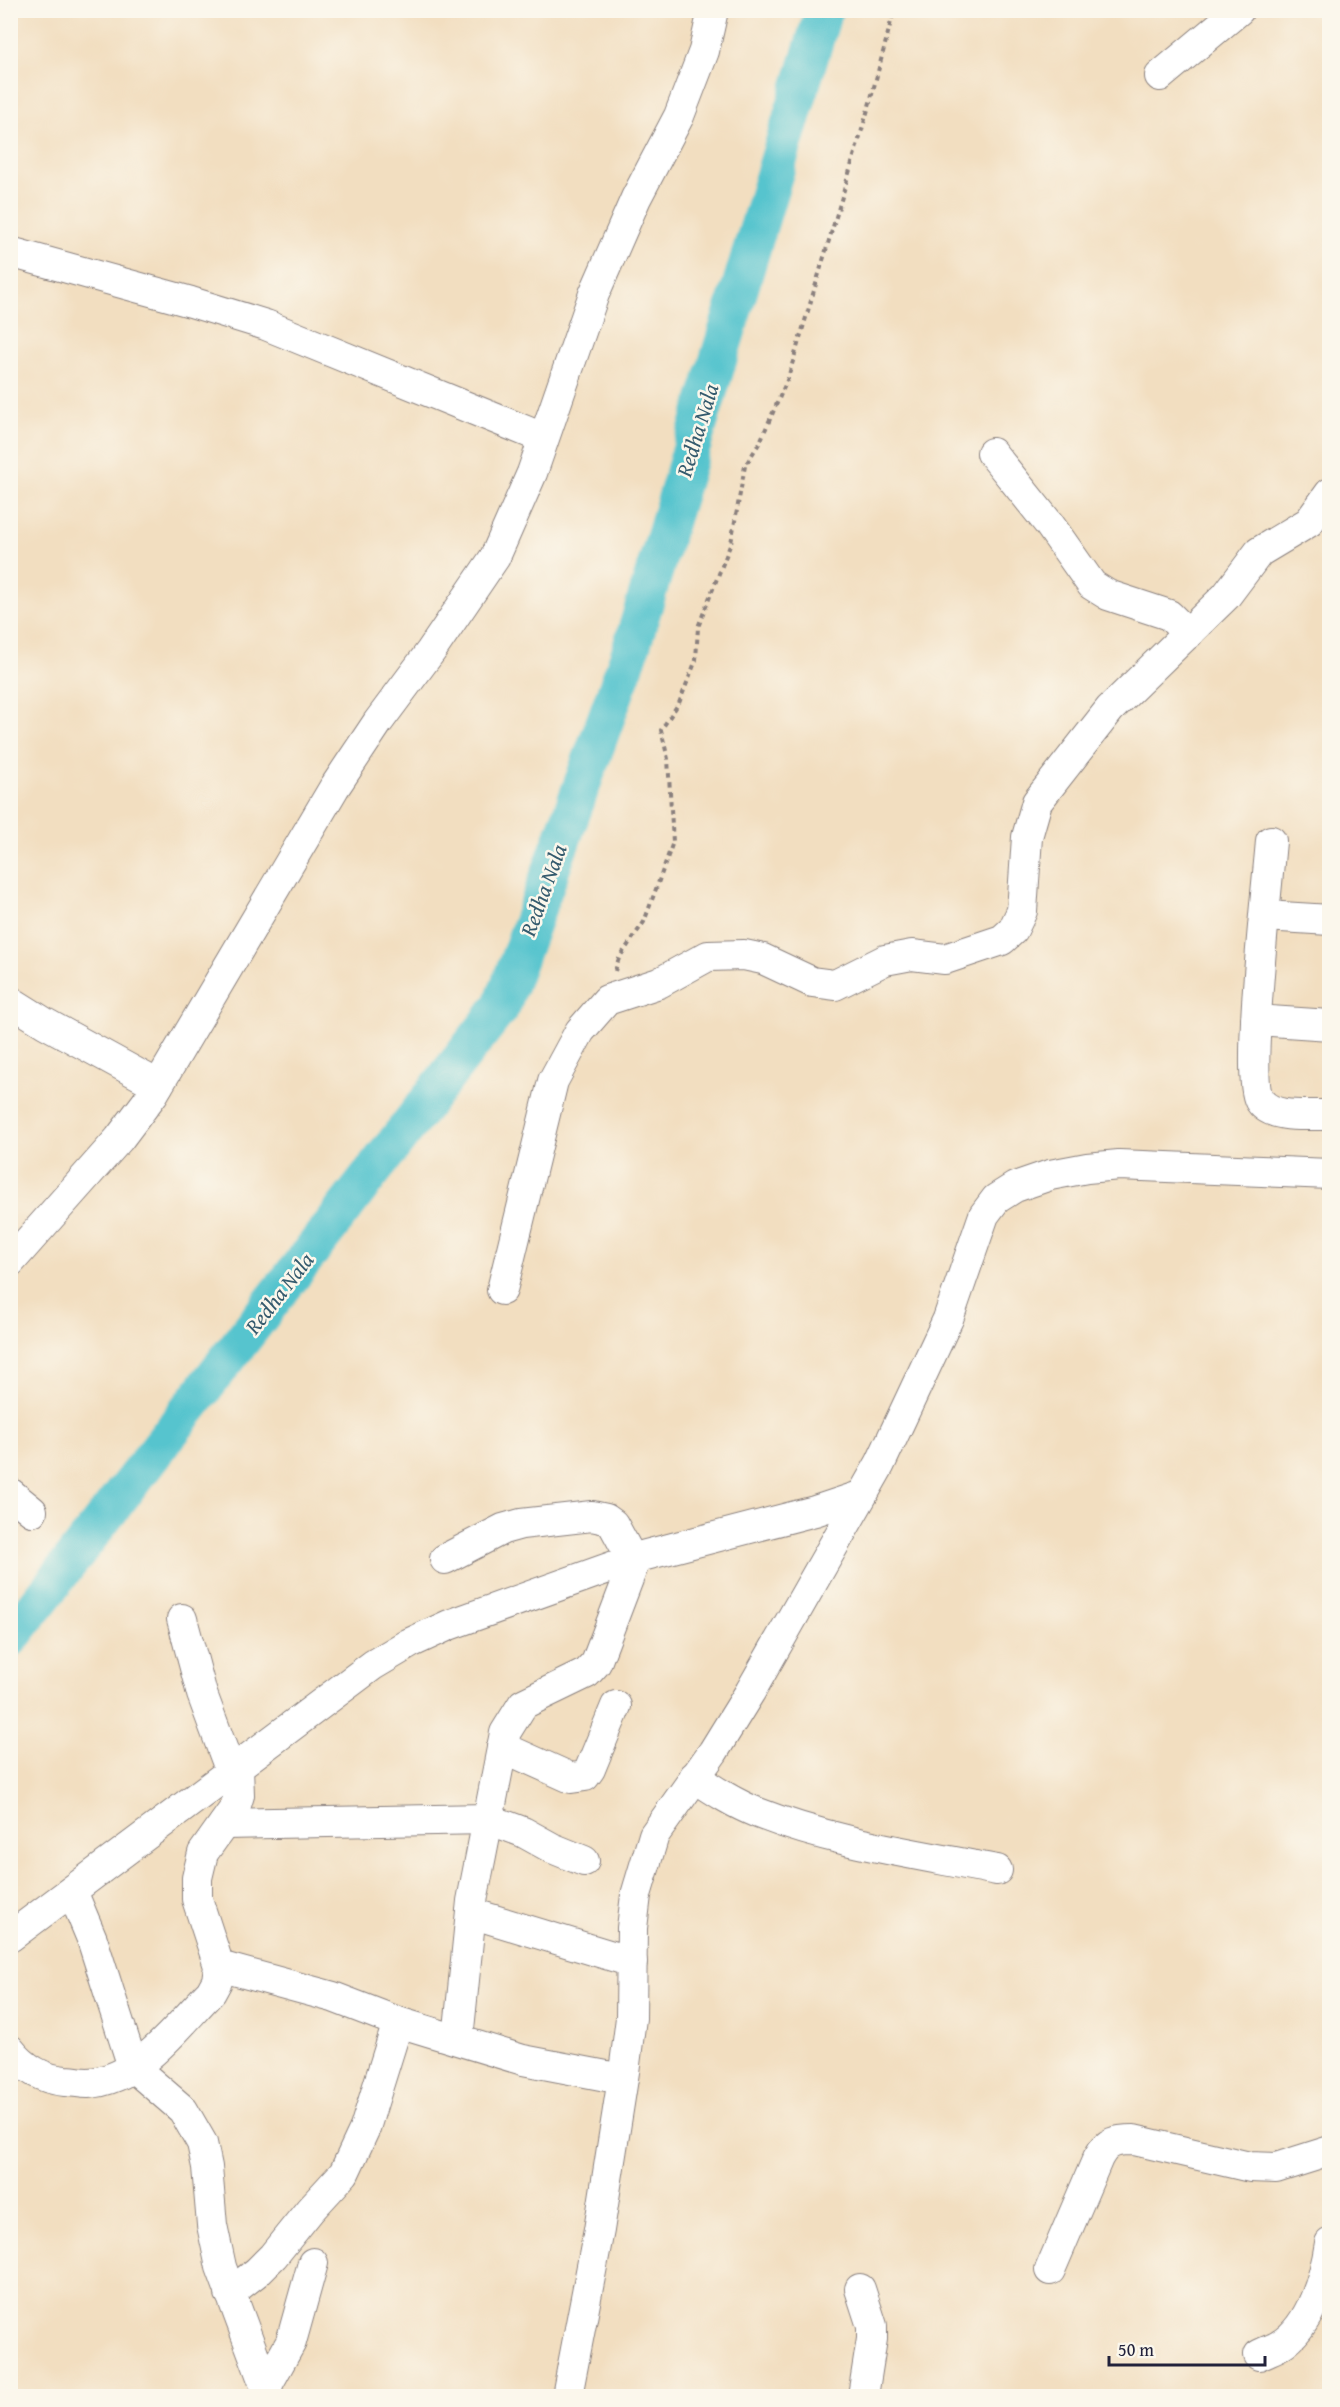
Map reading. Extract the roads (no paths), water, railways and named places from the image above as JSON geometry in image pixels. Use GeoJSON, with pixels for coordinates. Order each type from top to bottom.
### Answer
{"type":"FeatureCollection","features":[{"type":"Feature","properties":{"kind":"street"},"geometry":{"type":"LineString","coordinates":[[10,1262],[119,1139],[158,1085],[334,788],[495,557],[532,473],[594,294],[636,198],[679,116],[704,51],[713,10]]}},
{"type":"Feature","properties":{"kind":"street"},"geometry":{"type":"LineString","coordinates":[[1160,76],[1239,10]]}},
{"type":"Feature","properties":{"kind":"street"},"geometry":{"type":"LineString","coordinates":[[10,252],[266,325],[543,438]]}},
{"type":"Feature","properties":{"kind":"street"},"geometry":{"type":"LineString","coordinates":[[992,453],[1049,524],[1092,585],[1108,595],[1169,615],[1188,634]]}},
{"type":"Feature","properties":{"kind":"street"},"geometry":{"type":"LineString","coordinates":[[502,1290],[553,1082],[580,1031],[607,1000],[659,983],[708,956],[744,955],[763,958],[812,982],[835,985],[885,960],[912,955],[945,959],[1002,940],[1013,930],[1022,911],[1027,837],[1037,802],[1110,709],[1226,596],[1259,552],[1309,522],[1329,493]]}},
{"type":"Feature","properties":{"kind":"street"},"geometry":{"type":"LineString","coordinates":[[1271,841],[1256,1020],[1255,1091],[1260,1102],[1270,1110],[1279,1113],[1329,1115]]}},
{"type":"Feature","properties":{"kind":"street"},"geometry":{"type":"LineString","coordinates":[[1265,916],[1329,920]]}},
{"type":"Feature","properties":{"kind":"street"},"geometry":{"type":"LineString","coordinates":[[10,1001],[45,1023],[158,1085]]}},
{"type":"Feature","properties":{"kind":"street"},"geometry":{"type":"LineString","coordinates":[[1256,1020],[1329,1025]]}},
{"type":"Feature","properties":{"kind":"street"},"geometry":{"type":"LineString","coordinates":[[567,2397],[599,2230],[631,2018],[636,1895],[646,1857],[654,1835],[750,1692],[880,1464],[948,1319],[984,1215],[996,1199],[1015,1187],[1050,1175],[1087,1168],[1119,1165],[1329,1174]]}},
{"type":"Feature","properties":{"kind":"street"},"geometry":{"type":"LineString","coordinates":[[10,1937],[373,1665],[410,1643],[449,1625],[634,1558],[833,1506],[860,1496]]}},
{"type":"Feature","properties":{"kind":"street"},"geometry":{"type":"LineString","coordinates":[[445,1559],[503,1529],[521,1524],[592,1516],[606,1519],[613,1524],[634,1558]]}},
{"type":"Feature","properties":{"kind":"street"},"geometry":{"type":"LineString","coordinates":[[458,2039],[471,1913],[505,1733],[523,1704],[587,1673],[596,1663],[634,1558]]}},
{"type":"Feature","properties":{"kind":"street"},"geometry":{"type":"LineString","coordinates":[[10,2050],[25,2066],[41,2076],[88,2083],[110,2078],[146,2058],[211,1992],[217,1980],[219,1966],[197,1899],[197,1878],[203,1853],[235,1808],[239,1795],[234,1770],[206,1705],[182,1619]]}},
{"type":"Feature","properties":{"kind":"street"},"geometry":{"type":"LineString","coordinates":[[502,1747],[571,1778],[585,1776],[616,1706]]}},
{"type":"Feature","properties":{"kind":"street"},"geometry":{"type":"LineString","coordinates":[[694,1777],[728,1799],[757,1813],[816,1832],[997,1870]]}},
{"type":"Feature","properties":{"kind":"street"},"geometry":{"type":"LineString","coordinates":[[224,1824],[488,1819],[523,1832],[584,1862]]}},
{"type":"Feature","properties":{"kind":"street"},"geometry":{"type":"LineString","coordinates":[[72,1891],[96,1950],[133,2067],[183,2110],[202,2143],[216,2245],[230,2293],[268,2392]]}},
{"type":"Feature","properties":{"kind":"street"},"geometry":{"type":"LineString","coordinates":[[471,1913],[632,1962]]}},
{"type":"Feature","properties":{"kind":"street"},"geometry":{"type":"LineString","coordinates":[[219,1966],[333,1997],[398,2022],[524,2060],[622,2079]]}},
{"type":"Feature","properties":{"kind":"street"},"geometry":{"type":"LineString","coordinates":[[230,2293],[273,2256],[344,2173],[365,2128],[398,2022]]}},
{"type":"Feature","properties":{"kind":"street"},"geometry":{"type":"LineString","coordinates":[[1050,2270],[1098,2157],[1104,2146],[1115,2140],[1134,2140],[1250,2167],[1276,2168],[1329,2151]]}},
{"type":"Feature","properties":{"kind":"street"},"geometry":{"type":"LineString","coordinates":[[1259,2355],[1280,2345],[1293,2335],[1304,2320],[1327,2261],[1329,2243]]}},
{"type":"Feature","properties":{"kind":"street"},"geometry":{"type":"LineString","coordinates":[[268,2392],[291,2342],[313,2263]]}},
{"type":"Feature","properties":{"kind":"street"},"geometry":{"type":"LineString","coordinates":[[860,2289],[872,2326],[863,2397]]}},
{"type":"Feature","properties":{"kind":"waterway","name":"Redha Nala"},"geometry":{"type":"LineString","coordinates":[[10,1639],[502,1005],[629,655],[824,10]]}}]}
